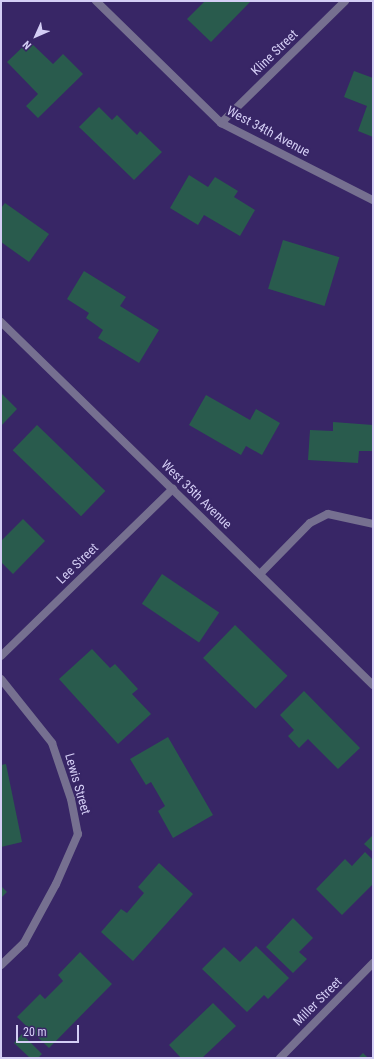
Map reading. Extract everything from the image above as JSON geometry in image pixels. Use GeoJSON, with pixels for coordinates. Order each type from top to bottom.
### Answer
{"type":"FeatureCollection","features":[{"type":"Feature","properties":{"kind":"street","name":"West 34th Avenue"},"geometry":{"type":"LineString","coordinates":[[96,1],[221,123],[373,200]]}},
{"type":"Feature","properties":{"kind":"street","name":"Kline Street"},"geometry":{"type":"LineString","coordinates":[[221,123],[345,1]]}},
{"type":"Feature","properties":{"kind":"street","name":"West 35th Avenue"},"geometry":{"type":"LineString","coordinates":[[1,322],[373,685]]}},
{"type":"Feature","properties":{"kind":"street","name":"Lee Street"},"geometry":{"type":"LineString","coordinates":[[1,656],[172,489]]}},
{"type":"Feature","properties":{"kind":"street"},"geometry":{"type":"LineString","coordinates":[[260,574],[310,523],[328,514],[373,524]]}},
{"type":"Feature","properties":{"kind":"street","name":"Lewis Street"},"geometry":{"type":"LineString","coordinates":[[1,679],[52,743],[71,798],[78,834],[56,884],[24,943],[1,964]]}},
{"type":"Feature","properties":{"kind":"street","name":"Miller Street"},"geometry":{"type":"LineString","coordinates":[[280,1058],[373,963]]}},
{"type":"Feature","properties":{"kind":"building"},"geometry":{"type":"Polygon","coordinates":[[[205,1],[251,1],[211,42],[187,19],[205,1]]]}},
{"type":"Feature","properties":{"kind":"building"},"geometry":{"type":"Polygon","coordinates":[[[29,41],[53,64],[63,54],[83,74],[38,118],[26,106],[38,94],[7,62],[29,41]]]}},
{"type":"Feature","properties":{"kind":"building"},"geometry":{"type":"Polygon","coordinates":[[[354,71],[373,78],[373,137],[358,131],[367,106],[344,97],[354,71]]]}},
{"type":"Feature","properties":{"kind":"building"},"geometry":{"type":"Polygon","coordinates":[[[99,107],[112,120],[117,115],[137,135],[140,131],[162,152],[134,180],[79,127],[99,107]]]}},
{"type":"Feature","properties":{"kind":"building"},"geometry":{"type":"Polygon","coordinates":[[[189,175],[208,187],[215,177],[238,191],[234,197],[255,210],[240,236],[204,215],[198,225],[170,208],[189,175]]]}},
{"type":"Feature","properties":{"kind":"building"},"geometry":{"type":"Polygon","coordinates":[[[5,203],[49,234],[29,262],[1,242],[1,208],[5,203]]]}},
{"type":"Feature","properties":{"kind":"building"},"geometry":{"type":"Polygon","coordinates":[[[283,240],[339,257],[325,306],[268,289],[283,240]]]}},
{"type":"Feature","properties":{"kind":"building"},"geometry":{"type":"Polygon","coordinates":[[[84,271],[126,297],[120,306],[159,330],[139,363],[98,338],[103,330],[86,318],[89,313],[67,299],[84,271]]]}},
{"type":"Feature","properties":{"kind":"building"},"geometry":{"type":"Polygon","coordinates":[[[1,393],[17,409],[1,426],[1,393]]]}},
{"type":"Feature","properties":{"kind":"building"},"geometry":{"type":"Polygon","coordinates":[[[206,395],[250,420],[256,409],[280,423],[262,455],[246,446],[241,455],[189,425],[206,395]]]}},
{"type":"Feature","properties":{"kind":"building"},"geometry":{"type":"Polygon","coordinates":[[[333,422],[373,425],[373,451],[359,451],[358,463],[308,460],[310,430],[333,431],[333,422]]]}},
{"type":"Feature","properties":{"kind":"building"},"geometry":{"type":"Polygon","coordinates":[[[37,425],[105,491],[81,516],[13,450],[37,425]]]}},
{"type":"Feature","properties":{"kind":"building"},"geometry":{"type":"Polygon","coordinates":[[[23,519],[45,541],[13,574],[1,562],[1,541],[23,519]]]}},
{"type":"Feature","properties":{"kind":"building"},"geometry":{"type":"Polygon","coordinates":[[[162,574],[219,613],[199,642],[142,604],[162,574]]]}},
{"type":"Feature","properties":{"kind":"building"},"geometry":{"type":"Polygon","coordinates":[[[235,625],[288,676],[256,709],[203,658],[235,625]]]}},
{"type":"Feature","properties":{"kind":"building"},"geometry":{"type":"Polygon","coordinates":[[[92,649],[110,668],[115,664],[138,689],[132,694],[151,714],[118,744],[59,679],[92,649]]]}},
{"type":"Feature","properties":{"kind":"building"},"geometry":{"type":"Polygon","coordinates":[[[304,691],[360,748],[338,769],[308,739],[299,748],[288,736],[294,730],[280,715],[304,691]]]}},
{"type":"Feature","properties":{"kind":"building"},"geometry":{"type":"Polygon","coordinates":[[[168,737],[213,815],[173,838],[158,811],[165,806],[151,782],[146,785],[130,759],[168,737]]]}},
{"type":"Feature","properties":{"kind":"building"},"geometry":{"type":"Polygon","coordinates":[[[6,764],[22,842],[1,847],[1,765],[6,764]]]}},
{"type":"Feature","properties":{"kind":"building"},"geometry":{"type":"Polygon","coordinates":[[[373,835],[373,852],[364,844],[373,835]]]}},
{"type":"Feature","properties":{"kind":"building"},"geometry":{"type":"Polygon","coordinates":[[[365,852],[373,860],[373,884],[342,915],[316,889],[345,859],[352,866],[365,852]]]}},
{"type":"Feature","properties":{"kind":"building"},"geometry":{"type":"Polygon","coordinates":[[[159,863],[193,894],[133,961],[101,932],[121,909],[127,913],[144,893],[138,887],[159,863]]]}},
{"type":"Feature","properties":{"kind":"building"},"geometry":{"type":"Polygon","coordinates":[[[1,886],[7,892],[1,898],[1,886]]]}},
{"type":"Feature","properties":{"kind":"building"},"geometry":{"type":"Polygon","coordinates":[[[293,918],[313,938],[299,952],[307,959],[293,973],[266,947],[293,918]]]}},
{"type":"Feature","properties":{"kind":"building"},"geometry":{"type":"Polygon","coordinates":[[[256,946],[289,978],[268,999],[264,995],[247,1012],[202,969],[224,947],[240,962],[256,946]]]}},
{"type":"Feature","properties":{"kind":"building"},"geometry":{"type":"Polygon","coordinates":[[[80,952],[112,984],[49,1048],[17,1017],[40,994],[45,999],[63,981],[58,975],[80,952]]]}},
{"type":"Feature","properties":{"kind":"building"},"geometry":{"type":"Polygon","coordinates":[[[213,1003],[236,1026],[202,1058],[181,1058],[169,1045],[213,1003]]]}},
{"type":"Feature","properties":{"kind":"building"},"geometry":{"type":"Polygon","coordinates":[[[22,1034],[42,1054],[38,1058],[30,1058],[14,1043],[22,1034]]]}},
{"type":"Feature","properties":{"kind":"building"},"geometry":{"type":"Polygon","coordinates":[[[363,1053],[368,1058],[358,1058],[363,1053]]]}}]}
